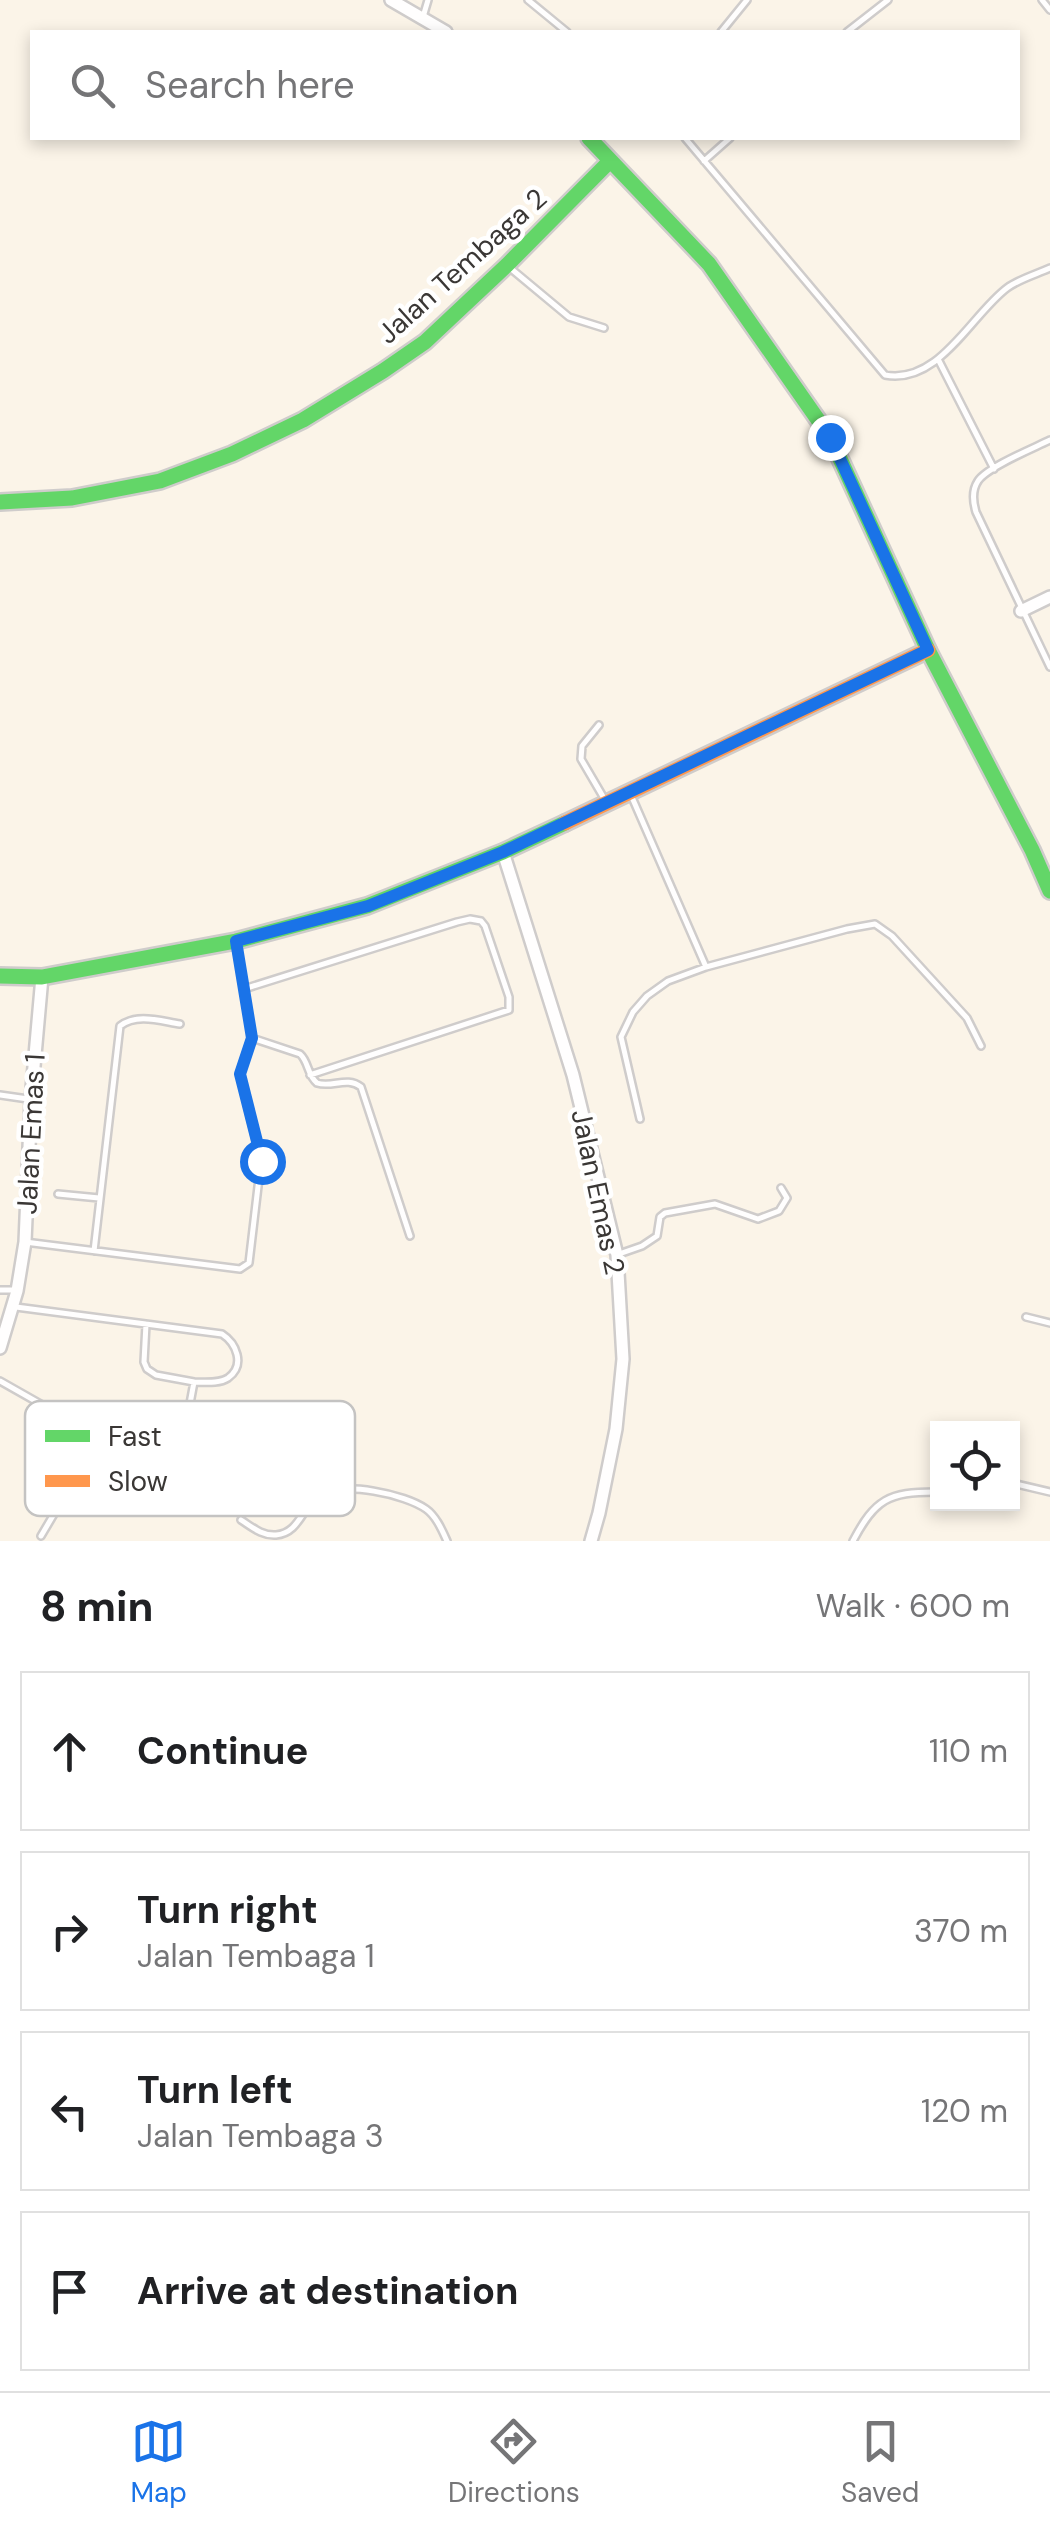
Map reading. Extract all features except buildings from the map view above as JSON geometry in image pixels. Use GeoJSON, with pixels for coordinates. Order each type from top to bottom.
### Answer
{"type":"FeatureCollection","features":[{"type":"Feature","properties":{"kind":"street"},"geometry":{"type":"LineString","coordinates":[[391,0],[443,30]]}},
{"type":"Feature","properties":{"kind":"street"},"geometry":{"type":"LineString","coordinates":[[591,140],[709,264],[830,437],[928,650],[1050,891]]}},
{"type":"Feature","properties":{"kind":"street","name":"Jalan Tembaga 2"},"geometry":{"type":"LineString","coordinates":[[0,502],[72,498],[160,482],[303,420],[424,342],[507,266],[610,161]]}},
{"type":"Feature","properties":{"kind":"street"},"geometry":{"type":"LineString","coordinates":[[1021,611],[1050,597]]}},
{"type":"Feature","properties":{"kind":"street"},"geometry":{"type":"LineString","coordinates":[[0,976],[42,977],[236,941],[368,906],[503,852],[928,650]]}},
{"type":"Feature","properties":{"kind":"street","name":"Jalan Emas 2"},"geometry":{"type":"LineString","coordinates":[[503,852],[573,1075],[616,1255],[623,1359],[616,1429],[590,1541]]}},
{"type":"Feature","properties":{"kind":"street","name":"Jalan Emas 1"},"geometry":{"type":"LineString","coordinates":[[0,1348],[17,1290],[25,1242],[42,977]]}},
{"type":"Feature","properties":{"kind":"lane"},"geometry":{"type":"LineString","coordinates":[[423,17],[428,0]]}},
{"type":"Feature","properties":{"kind":"lane"},"geometry":{"type":"LineString","coordinates":[[528,0],[565,30]]}},
{"type":"Feature","properties":{"kind":"lane"},"geometry":{"type":"LineString","coordinates":[[723,30],[747,0]]}},
{"type":"Feature","properties":{"kind":"lane"},"geometry":{"type":"LineString","coordinates":[[850,30],[888,0]]}},
{"type":"Feature","properties":{"kind":"lane"},"geometry":{"type":"LineString","coordinates":[[1042,0],[1050,10]]}},
{"type":"Feature","properties":{"kind":"lane"},"geometry":{"type":"LineString","coordinates":[[687,140],[885,375],[899,378],[938,360],[1008,288],[1050,268]]}},
{"type":"Feature","properties":{"kind":"lane"},"geometry":{"type":"LineString","coordinates":[[704,161],[728,140]]}},
{"type":"Feature","properties":{"kind":"lane"},"geometry":{"type":"LineString","coordinates":[[507,266],[569,317],[604,328]]}},
{"type":"Feature","properties":{"kind":"lane"},"geometry":{"type":"LineString","coordinates":[[938,360],[994,469]]}},
{"type":"Feature","properties":{"kind":"lane"},"geometry":{"type":"LineString","coordinates":[[1050,440],[977,482],[973,502],[1021,611],[1046,651],[1050,667]]}},
{"type":"Feature","properties":{"kind":"lane"},"geometry":{"type":"LineString","coordinates":[[599,726],[582,746],[581,759],[607,802]]}},
{"type":"Feature","properties":{"kind":"lane"},"geometry":{"type":"LineString","coordinates":[[630,792],[706,967]]}},
{"type":"Feature","properties":{"kind":"lane"},"geometry":{"type":"LineString","coordinates":[[244,989],[457,922],[470,919],[485,926],[509,1010],[310,1075]]}},
{"type":"Feature","properties":{"kind":"lane"},"geometry":{"type":"LineString","coordinates":[[640,1119],[621,1037],[633,1012],[647,996],[668,981],[706,967],[817,936],[875,924],[892,936],[968,1018],[981,1046]]}},
{"type":"Feature","properties":{"kind":"lane"},"geometry":{"type":"LineString","coordinates":[[25,1242],[240,1269],[249,1264],[262,1161],[240,1074],[252,1038],[236,941]]}},
{"type":"Feature","properties":{"kind":"lane"},"geometry":{"type":"LineString","coordinates":[[94,1251],[120,1026],[125,1021],[146,1018],[180,1024]]}},
{"type":"Feature","properties":{"kind":"lane"},"geometry":{"type":"LineString","coordinates":[[252,1038],[300,1054],[312,1080],[321,1085],[347,1081],[360,1086],[410,1236]]}},
{"type":"Feature","properties":{"kind":"lane"},"geometry":{"type":"LineString","coordinates":[[0,1095],[32,1100]]}},
{"type":"Feature","properties":{"kind":"lane"},"geometry":{"type":"LineString","coordinates":[[616,1255],[657,1236],[660,1217],[665,1213],[716,1204],[758,1219],[779,1211],[786,1198],[781,1188]]}},
{"type":"Feature","properties":{"kind":"lane"},"geometry":{"type":"LineString","coordinates":[[58,1194],[99,1198]]}},
{"type":"Feature","properties":{"kind":"lane"},"geometry":{"type":"LineString","coordinates":[[0,1290],[17,1290]]}},
{"type":"Feature","properties":{"kind":"lane"},"geometry":{"type":"LineString","coordinates":[[13,1306],[222,1334],[234,1344],[238,1360],[235,1371],[218,1382],[156,1375],[147,1370],[144,1362],[146,1324]]}},
{"type":"Feature","properties":{"kind":"lane"},"geometry":{"type":"LineString","coordinates":[[1026,1318],[1050,1323]]}},
{"type":"Feature","properties":{"kind":"lane"},"geometry":{"type":"LineString","coordinates":[[0,1381],[35,1401]]}},
{"type":"Feature","properties":{"kind":"lane"},"geometry":{"type":"LineString","coordinates":[[190,1401],[194,1382]]}},
{"type":"Feature","properties":{"kind":"lane"},"geometry":{"type":"LineString","coordinates":[[1020,1485],[1050,1492]]}},
{"type":"Feature","properties":{"kind":"lane"},"geometry":{"type":"LineString","coordinates":[[355,1489],[390,1495],[426,1509],[440,1524],[447,1541]]}},
{"type":"Feature","properties":{"kind":"lane"},"geometry":{"type":"LineString","coordinates":[[853,1541],[860,1527],[890,1496],[930,1492]]}},
{"type":"Feature","properties":{"kind":"lane"},"geometry":{"type":"LineString","coordinates":[[40,1536],[52,1516]]}},
{"type":"Feature","properties":{"kind":"lane"},"geometry":{"type":"LineString","coordinates":[[241,1520],[262,1534],[278,1536],[294,1528],[302,1516]]}},
{"type":"Feature","properties":{"kind":"shaded area"},"geometry":{"type":"Polygon","coordinates":[[[0,0],[1050,0],[1050,1541],[0,1541],[0,0]]]}},
{"type":"Feature","properties":{"kind":"traffic: fast"},"geometry":{"type":"LineString","coordinates":[[591,140],[709,264],[830,437],[928,650],[1050,891]]}},
{"type":"Feature","properties":{"kind":"traffic: fast"},"geometry":{"type":"LineString","coordinates":[[0,502],[72,498],[160,481],[232,454],[303,420],[425,342],[610,161]]}},
{"type":"Feature","properties":{"kind":"traffic: fast"},"geometry":{"type":"LineString","coordinates":[[0,976],[42,977],[236,941],[367,906],[565,823]]}},
{"type":"Feature","properties":{"kind":"traffic: slow"},"geometry":{"type":"LineString","coordinates":[[565,823],[928,650]]}},
{"type":"Feature","properties":{"kind":"route"},"geometry":{"type":"LineString","coordinates":[[262,1161],[240,1074],[252,1038],[236,941],[368,906],[503,852],[928,650],[830,437]]}}]}
